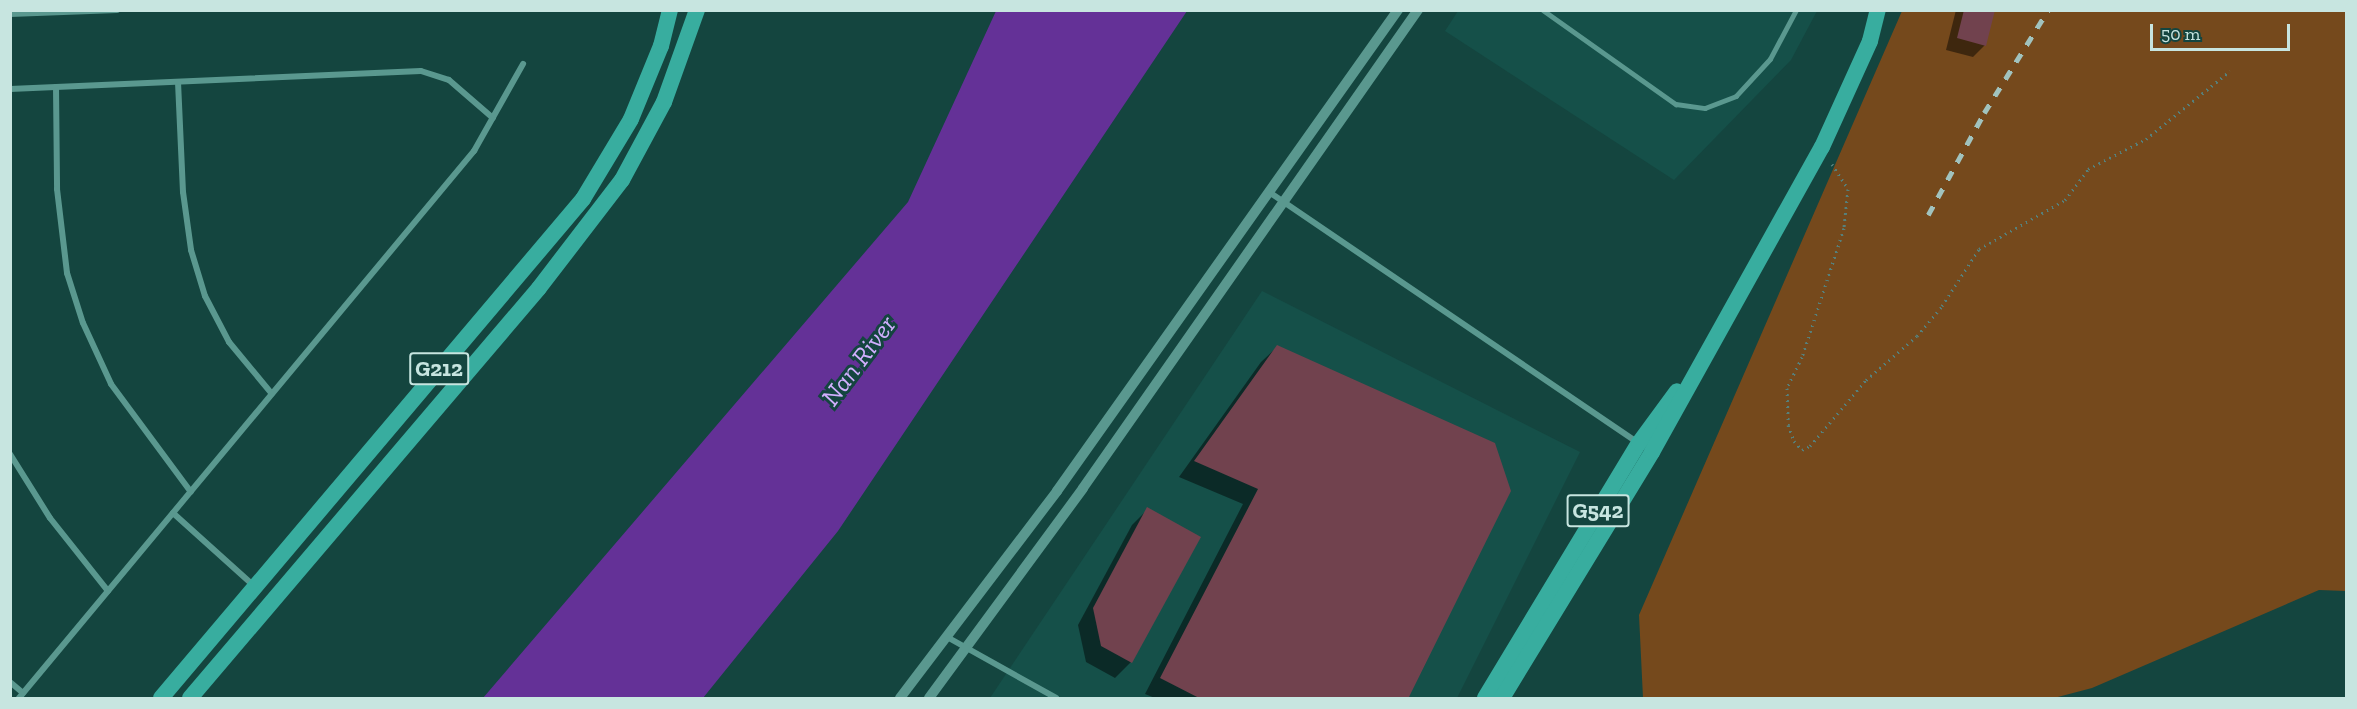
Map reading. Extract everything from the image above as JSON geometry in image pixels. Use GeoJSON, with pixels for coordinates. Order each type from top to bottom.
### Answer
{"type":"FeatureCollection","features":[{"type":"Feature","properties":{"kind":"highway","name":"G212"},"geometry":{"type":"LineString","coordinates":[[161,699],[583,199],[631,119],[661,46],[670,10]]}},
{"type":"Feature","properties":{"kind":"highway","name":"G212"},"geometry":{"type":"LineString","coordinates":[[190,699],[539,288],[622,180],[664,102],[697,10]]}},
{"type":"Feature","properties":{"kind":"highway","name":"G542"},"geometry":{"type":"LineString","coordinates":[[1485,699],[1722,330],[1822,147],[1870,41],[1878,10]]}},
{"type":"Feature","properties":{"kind":"highway","name":"G542"},"geometry":{"type":"LineString","coordinates":[[1502,699],[1645,447]]}},
{"type":"Feature","properties":{"kind":"street"},"geometry":{"type":"LineString","coordinates":[[10,14],[117,10]]}},
{"type":"Feature","properties":{"kind":"street"},"geometry":{"type":"LineString","coordinates":[[900,699],[1057,491],[1398,10]]}},
{"type":"Feature","properties":{"kind":"street"},"geometry":{"type":"LineString","coordinates":[[929,699],[1284,202],[1418,10]]}},
{"type":"Feature","properties":{"kind":"street"},"geometry":{"type":"LineString","coordinates":[[10,682],[21,696],[191,492],[474,151],[523,64]]}},
{"type":"Feature","properties":{"kind":"street"},"geometry":{"type":"LineString","coordinates":[[10,89],[421,71],[449,80],[493,118]]}},
{"type":"Feature","properties":{"kind":"street"},"geometry":{"type":"LineString","coordinates":[[178,82],[183,192],[191,250],[205,296],[229,342],[272,394]]}},
{"type":"Feature","properties":{"kind":"street"},"geometry":{"type":"LineString","coordinates":[[56,87],[57,189],[67,273],[80,313],[111,384],[191,492]]}},
{"type":"Feature","properties":{"kind":"street"},"geometry":{"type":"LineString","coordinates":[[1269,192],[1645,447]]}},
{"type":"Feature","properties":{"kind":"street"},"geometry":{"type":"LineString","coordinates":[[10,454],[50,518],[108,591]]}},
{"type":"Feature","properties":{"kind":"street"},"geometry":{"type":"LineString","coordinates":[[173,513],[255,586]]}},
{"type":"Feature","properties":{"kind":"street"},"geometry":{"type":"LineString","coordinates":[[947,637],[1056,699]]}},
{"type":"Feature","properties":{"kind":"lane"},"geometry":{"type":"LineString","coordinates":[[1543,10],[1676,104],[1705,108],[1736,96],[1770,59],[1796,10]]}},
{"type":"Feature","properties":{"kind":"path"},"geometry":{"type":"LineString","coordinates":[[1822,147],[1848,189],[1844,228],[1828,283],[1787,388],[1788,425],[1794,441],[1802,450],[1810,446],[1866,380],[1917,336],[1942,306],[1979,249],[2065,200],[2088,169],[2146,140],[2230,71]]}},
{"type":"Feature","properties":{"kind":"shaded area"},"geometry":{"type":"Polygon","coordinates":[[[1458,11],[1817,11],[1791,60],[1674,180],[1445,31],[1458,11]]]}},
{"type":"Feature","properties":{"kind":"shaded area"},"geometry":{"type":"Polygon","coordinates":[[[1902,11],[2346,11],[2346,591],[2319,590],[2092,688],[2054,698],[1643,698],[1639,615],[1902,11]]]}},
{"type":"Feature","properties":{"kind":"shaded area"},"geometry":{"type":"Polygon","coordinates":[[[1262,291],[1580,452],[1457,698],[990,698],[1262,291]]]}},
{"type":"Feature","properties":{"kind":"water","name":"Nan River"},"geometry":{"type":"Polygon","coordinates":[[[996,11],[1187,11],[838,531],[703,698],[483,698],[908,202],[996,11]]]}},
{"type":"Feature","properties":{"kind":"building"},"geometry":{"type":"Polygon","coordinates":[[[1964,10],[1995,10],[1986,46],[1957,38],[1964,10]]]}},
{"type":"Feature","properties":{"kind":"building"},"geometry":{"type":"Polygon","coordinates":[[[1277,345],[1495,443],[1511,491],[1408,699],[1201,699],[1160,678],[1258,489],[1194,461],[1277,345]]]}},
{"type":"Feature","properties":{"kind":"building"},"geometry":{"type":"Polygon","coordinates":[[[1147,507],[1201,537],[1132,663],[1101,646],[1093,608],[1147,507]]]}},
{"type":"Feature","properties":{"kind":"railway"},"geometry":{"type":"LineString","coordinates":[[1928,215],[1984,113],[2048,10]]}}]}
